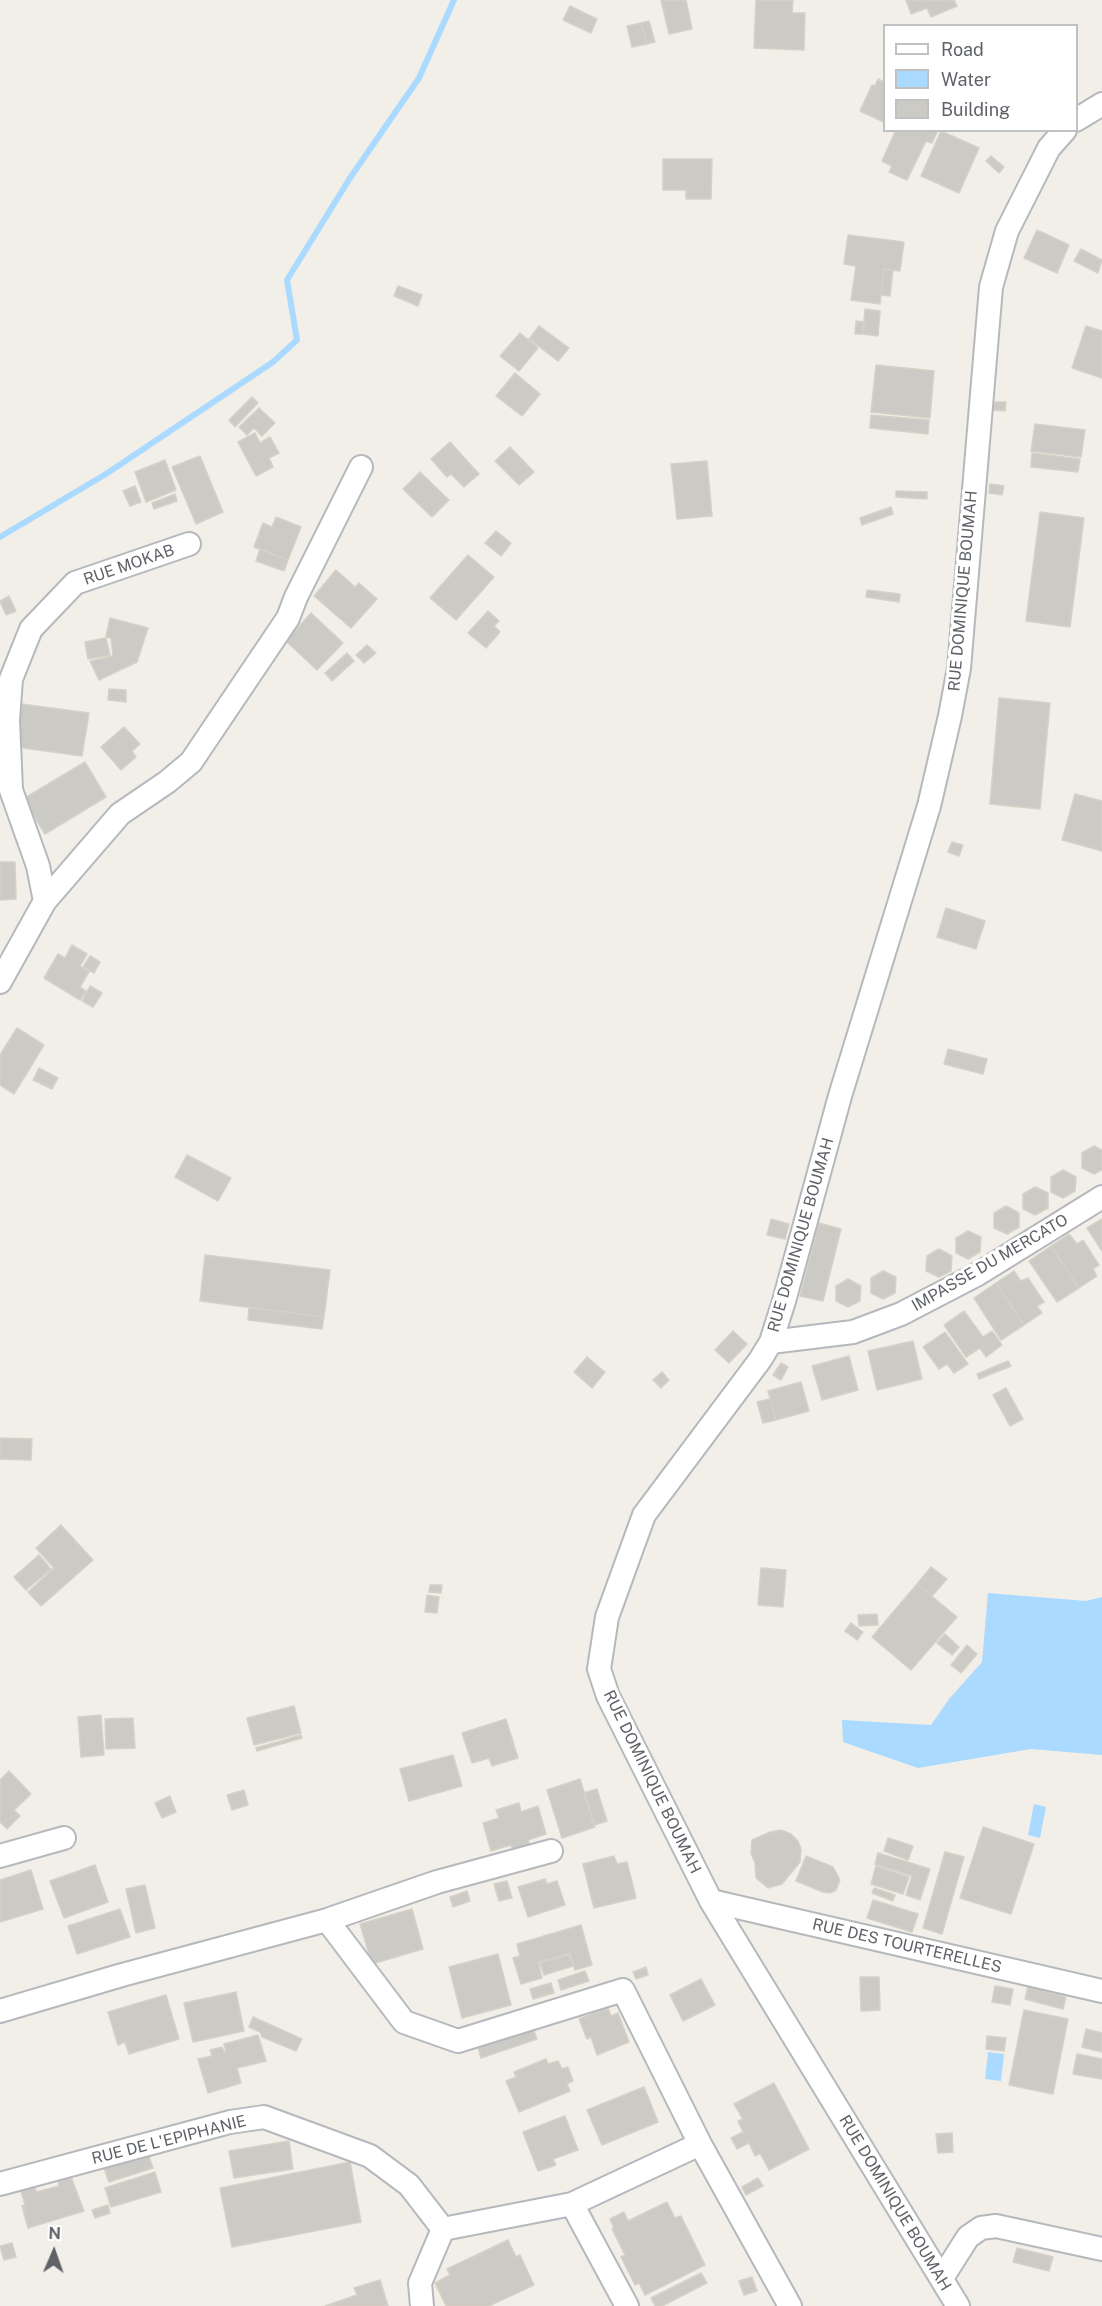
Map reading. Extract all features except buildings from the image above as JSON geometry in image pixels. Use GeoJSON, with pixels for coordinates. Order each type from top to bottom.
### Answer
{"type":"FeatureCollection","features":[{"type":"Feature","properties":{"kind":"street"},"geometry":{"type":"LineString","coordinates":[[1078,119],[1102,104]]}},
{"type":"Feature","properties":{"kind":"street","name":"RUE DOMINIQUE BOUMAH"},"geometry":{"type":"LineString","coordinates":[[958,2306],[711,1901],[608,1696],[599,1669],[608,1617],[644,1515],[771,1342],[784,1301],[840,1096],[929,806],[950,716],[959,668],[991,287],[1007,231],[1048,148],[1063,132]]}},
{"type":"Feature","properties":{"kind":"street"},"geometry":{"type":"LineString","coordinates":[[0,982],[45,901],[120,814],[167,782],[191,762],[288,618],[296,597],[361,467]]}},
{"type":"Feature","properties":{"kind":"street","name":"RUE MOKAB"},"geometry":{"type":"LineString","coordinates":[[45,901],[38,866],[11,790],[8,720],[11,679],[31,629],[75,583],[189,544]]}},
{"type":"Feature","properties":{"kind":"street","name":"IMPASSE DU MERCATO"},"geometry":{"type":"LineString","coordinates":[[771,1342],[853,1332],[902,1314],[978,1274],[1102,1197]]}},
{"type":"Feature","properties":{"kind":"street"},"geometry":{"type":"LineString","coordinates":[[0,1856],[64,1838]]}},
{"type":"Feature","properties":{"kind":"street"},"geometry":{"type":"LineString","coordinates":[[0,2012],[134,1972],[327,1920],[437,1882],[551,1851]]}},
{"type":"Feature","properties":{"kind":"street","name":"RUE DES TOURTERELLES"},"geometry":{"type":"LineString","coordinates":[[711,1901],[1102,1992]]}},
{"type":"Feature","properties":{"kind":"street"},"geometry":{"type":"LineString","coordinates":[[327,1920],[405,2022],[458,2041],[623,1990],[700,2144],[790,2306]]}},
{"type":"Feature","properties":{"kind":"street","name":"RUE DE L'EPIPHANIE"},"geometry":{"type":"LineString","coordinates":[[0,2184],[230,2122],[264,2117],[370,2156],[409,2186],[443,2229]]}},
{"type":"Feature","properties":{"kind":"street"},"geometry":{"type":"LineString","coordinates":[[422,2306],[420,2283],[443,2229],[572,2204],[700,2144]]}},
{"type":"Feature","properties":{"kind":"street"},"geometry":{"type":"LineString","coordinates":[[572,2204],[627,2306]]}},
{"type":"Feature","properties":{"kind":"street"},"geometry":{"type":"LineString","coordinates":[[942,2278],[968,2237],[981,2228],[996,2226],[1102,2249]]}},
{"type":"Feature","properties":{"kind":"water"},"geometry":{"type":"Polygon","coordinates":[[[988,1593],[1086,1601],[1102,1597],[1102,1755],[1031,1749],[918,1768],[843,1742],[842,1720],[931,1725],[949,1699],[982,1662],[988,1593]]]}},
{"type":"Feature","properties":{"kind":"water"},"geometry":{"type":"Polygon","coordinates":[[[1034,1804],[1046,1807],[1040,1838],[1028,1835],[1034,1804]]]}},
{"type":"Feature","properties":{"kind":"water"},"geometry":{"type":"Polygon","coordinates":[[[988,2052],[1004,2054],[1001,2081],[985,2079],[988,2052]]]}},
{"type":"Feature","properties":{"kind":"waterway"},"geometry":{"type":"LineString","coordinates":[[0,537],[106,474],[273,362],[297,340],[287,280],[350,178],[419,78],[454,0]]}}]}
